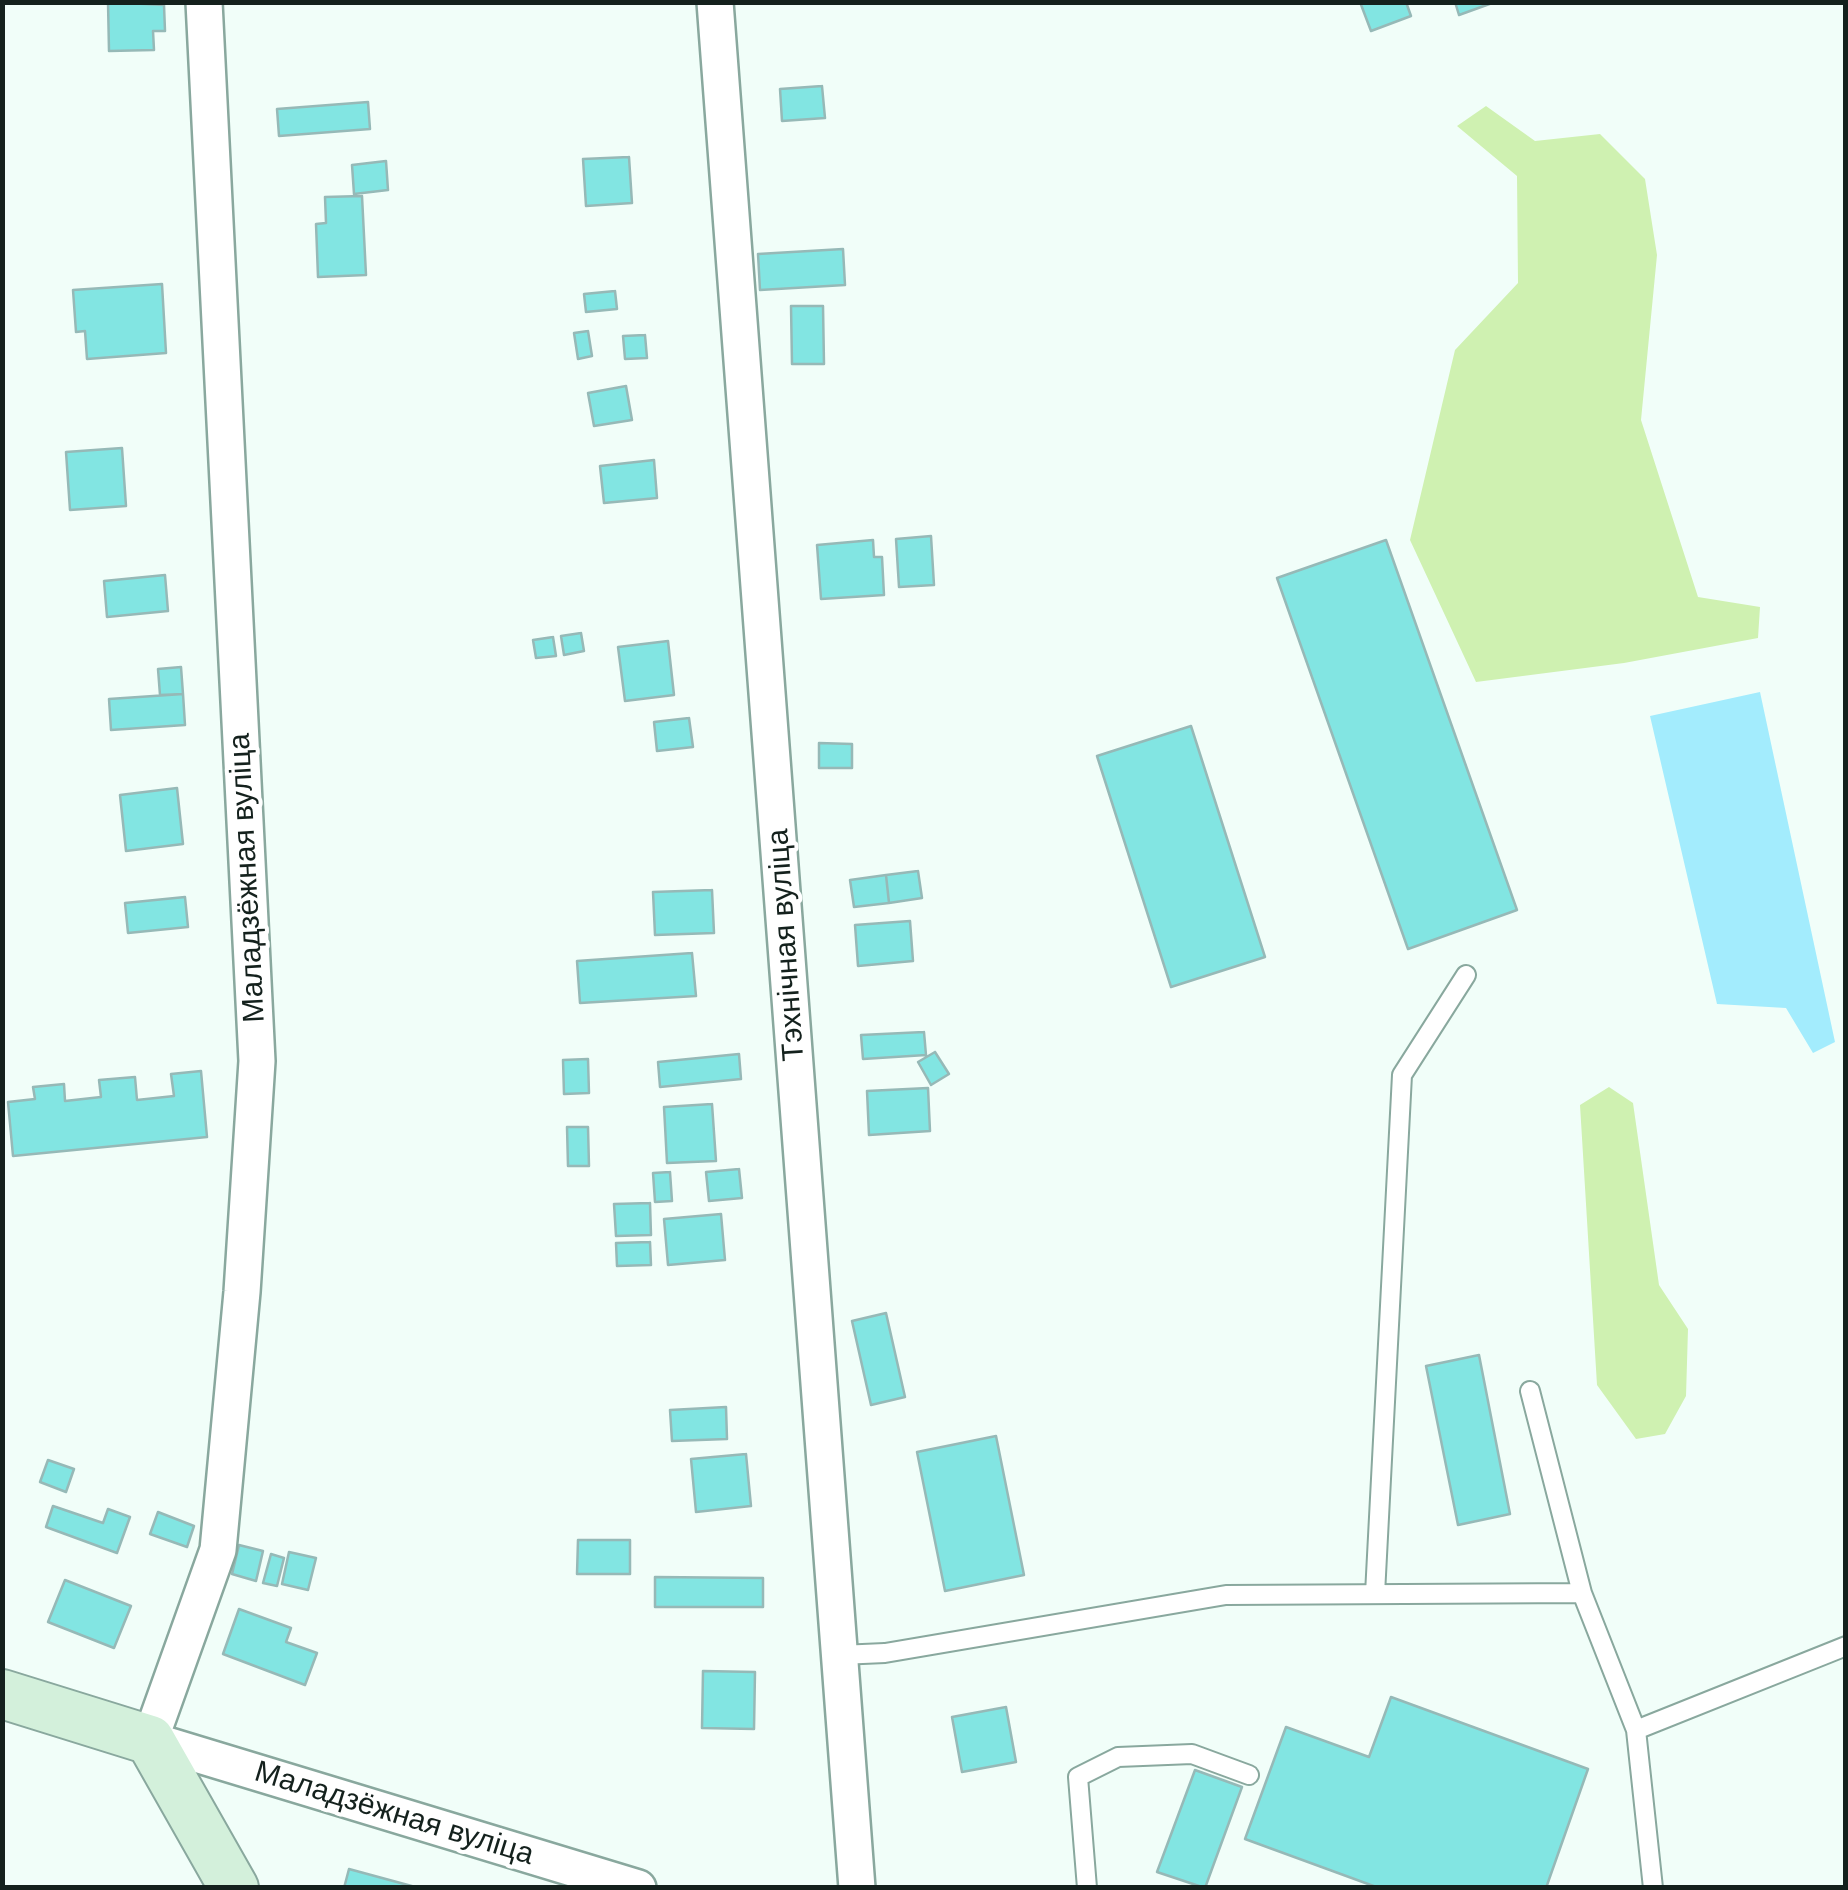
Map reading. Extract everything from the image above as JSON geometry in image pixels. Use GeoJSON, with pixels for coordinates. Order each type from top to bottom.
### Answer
{"type":"FeatureCollection","features":[{"type":"Feature","properties":{"kind":"street","name":"Маладзёжная вуліца"},"geometry":{"type":"LineString","coordinates":[[150,1740],[218,1550],[242,1292],[257,1061],[204,2]]}},
{"type":"Feature","properties":{"kind":"street","name":"Тэхнічная вуліца"},"geometry":{"type":"LineString","coordinates":[[715,2],[857,1888]]}},
{"type":"Feature","properties":{"kind":"street","name":"Маладзёжная вуліца"},"geometry":{"type":"LineString","coordinates":[[2,1694],[638,1888]]}},
{"type":"Feature","properties":{"kind":"street"},"geometry":{"type":"LineString","coordinates":[[150,1740],[234,1888]]}},
{"type":"Feature","properties":{"kind":"lane"},"geometry":{"type":"LineString","coordinates":[[1375,1594],[1402,1075],[1466,975]]}},
{"type":"Feature","properties":{"kind":"lane"},"geometry":{"type":"LineString","coordinates":[[1530,1391],[1582,1593],[1636,1730],[1653,1888]]}},
{"type":"Feature","properties":{"kind":"lane"},"geometry":{"type":"LineString","coordinates":[[840,1655],[885,1654],[1226,1595],[1582,1593]]}},
{"type":"Feature","properties":{"kind":"lane"},"geometry":{"type":"LineString","coordinates":[[1636,1730],[1846,1646]]}},
{"type":"Feature","properties":{"kind":"lane"},"geometry":{"type":"LineString","coordinates":[[1086,1888],[1078,1777],[1118,1757],[1192,1754],[1249,1775]]}},
{"type":"Feature","properties":{"kind":"green space"},"geometry":{"type":"Polygon","coordinates":[[[1486,106],[1535,141],[1600,134],[1645,179],[1657,255],[1641,420],[1698,597],[1760,607],[1758,638],[1624,663],[1476,682],[1410,540],[1455,350],[1518,283],[1517,176],[1457,126],[1486,106]]]}},
{"type":"Feature","properties":{"kind":"green space"},"geometry":{"type":"Polygon","coordinates":[[[1609,1087],[1633,1103],[1659,1285],[1688,1329],[1686,1396],[1665,1434],[1636,1439],[1597,1385],[1580,1105],[1609,1087]]]}},
{"type":"Feature","properties":{"kind":"water"},"geometry":{"type":"Polygon","coordinates":[[[1760,692],[1835,1042],[1813,1053],[1786,1008],[1717,1004],[1650,716],[1760,692]]]}},
{"type":"Feature","properties":{"kind":"building"},"geometry":{"type":"Polygon","coordinates":[[[108,2],[164,5],[165,31],[153,31],[154,50],[109,51],[108,2]]]}},
{"type":"Feature","properties":{"kind":"building"},"geometry":{"type":"Polygon","coordinates":[[[1360,2],[1406,2],[1411,16],[1371,31],[1360,2]]]}},
{"type":"Feature","properties":{"kind":"building"},"geometry":{"type":"Polygon","coordinates":[[[1455,2],[1495,2],[1459,15],[1455,2]]]}},
{"type":"Feature","properties":{"kind":"building"},"geometry":{"type":"Polygon","coordinates":[[[822,86],[825,118],[782,121],[780,89],[822,86]]]}},
{"type":"Feature","properties":{"kind":"building"},"geometry":{"type":"Polygon","coordinates":[[[368,102],[370,129],[279,136],[277,109],[368,102]]]}},
{"type":"Feature","properties":{"kind":"building"},"geometry":{"type":"Polygon","coordinates":[[[629,157],[632,203],[586,206],[583,159],[629,157]]]}},
{"type":"Feature","properties":{"kind":"building"},"geometry":{"type":"Polygon","coordinates":[[[386,161],[388,190],[354,194],[352,165],[386,161]]]}},
{"type":"Feature","properties":{"kind":"building"},"geometry":{"type":"Polygon","coordinates":[[[362,196],[366,275],[318,277],[316,224],[326,223],[325,197],[362,196]]]}},
{"type":"Feature","properties":{"kind":"building"},"geometry":{"type":"Polygon","coordinates":[[[843,249],[845,285],[760,290],[758,254],[843,249]]]}},
{"type":"Feature","properties":{"kind":"building"},"geometry":{"type":"Polygon","coordinates":[[[162,284],[166,353],[87,359],[85,331],[76,332],[73,290],[162,284]]]}},
{"type":"Feature","properties":{"kind":"building"},"geometry":{"type":"Polygon","coordinates":[[[615,291],[617,309],[586,312],[584,294],[615,291]]]}},
{"type":"Feature","properties":{"kind":"building"},"geometry":{"type":"Polygon","coordinates":[[[791,306],[823,306],[824,364],[792,364],[791,306]]]}},
{"type":"Feature","properties":{"kind":"building"},"geometry":{"type":"Polygon","coordinates":[[[588,331],[592,356],[578,359],[574,333],[588,331]]]}},
{"type":"Feature","properties":{"kind":"building"},"geometry":{"type":"Polygon","coordinates":[[[645,335],[647,358],[625,359],[623,336],[645,335]]]}},
{"type":"Feature","properties":{"kind":"building"},"geometry":{"type":"Polygon","coordinates":[[[626,386],[632,420],[594,426],[588,393],[626,386]]]}},
{"type":"Feature","properties":{"kind":"building"},"geometry":{"type":"Polygon","coordinates":[[[122,448],[126,506],[70,510],[66,452],[122,448]]]}},
{"type":"Feature","properties":{"kind":"building"},"geometry":{"type":"Polygon","coordinates":[[[654,460],[657,498],[604,503],[600,466],[654,460]]]}},
{"type":"Feature","properties":{"kind":"building"},"geometry":{"type":"Polygon","coordinates":[[[931,536],[934,585],[899,587],[896,539],[931,536]]]}},
{"type":"Feature","properties":{"kind":"building"},"geometry":{"type":"Polygon","coordinates":[[[873,540],[874,557],[882,557],[884,595],[821,599],[817,545],[873,540]]]}},
{"type":"Feature","properties":{"kind":"building"},"geometry":{"type":"Polygon","coordinates":[[[1386,540],[1517,910],[1408,949],[1277,578],[1386,540]]]}},
{"type":"Feature","properties":{"kind":"building"},"geometry":{"type":"Polygon","coordinates":[[[165,575],[168,611],[107,617],[104,581],[165,575]]]}},
{"type":"Feature","properties":{"kind":"building"},"geometry":{"type":"Polygon","coordinates":[[[581,633],[584,651],[564,655],[561,636],[581,633]]]}},
{"type":"Feature","properties":{"kind":"building"},"geometry":{"type":"Polygon","coordinates":[[[553,637],[556,656],[536,658],[533,640],[553,637]]]}},
{"type":"Feature","properties":{"kind":"building"},"geometry":{"type":"Polygon","coordinates":[[[668,641],[674,695],[625,701],[618,647],[668,641]]]}},
{"type":"Feature","properties":{"kind":"building"},"geometry":{"type":"Polygon","coordinates":[[[181,667],[183,694],[160,695],[158,669],[181,667]]]}},
{"type":"Feature","properties":{"kind":"building"},"geometry":{"type":"Polygon","coordinates":[[[183,694],[185,725],[111,730],[109,699],[183,694]]]}},
{"type":"Feature","properties":{"kind":"building"},"geometry":{"type":"Polygon","coordinates":[[[689,718],[693,747],[657,751],[654,722],[689,718]]]}},
{"type":"Feature","properties":{"kind":"building"},"geometry":{"type":"Polygon","coordinates":[[[1191,726],[1265,957],[1171,987],[1097,756],[1191,726]]]}},
{"type":"Feature","properties":{"kind":"building"},"geometry":{"type":"Polygon","coordinates":[[[819,743],[852,744],[852,768],[819,768],[819,743]]]}},
{"type":"Feature","properties":{"kind":"building"},"geometry":{"type":"Polygon","coordinates":[[[177,788],[183,844],[126,851],[120,795],[177,788]]]}},
{"type":"Feature","properties":{"kind":"building"},"geometry":{"type":"Polygon","coordinates":[[[918,871],[922,898],[889,903],[886,875],[918,871]]]}},
{"type":"Feature","properties":{"kind":"building"},"geometry":{"type":"Polygon","coordinates":[[[886,875],[889,903],[854,907],[850,880],[886,875]]]}},
{"type":"Feature","properties":{"kind":"building"},"geometry":{"type":"Polygon","coordinates":[[[712,890],[714,933],[655,935],[653,892],[712,890]]]}},
{"type":"Feature","properties":{"kind":"building"},"geometry":{"type":"Polygon","coordinates":[[[185,897],[188,927],[128,933],[125,903],[185,897]]]}},
{"type":"Feature","properties":{"kind":"building"},"geometry":{"type":"Polygon","coordinates":[[[910,921],[913,961],[858,966],[855,925],[910,921]]]}},
{"type":"Feature","properties":{"kind":"building"},"geometry":{"type":"Polygon","coordinates":[[[692,953],[696,996],[580,1003],[577,961],[692,953]]]}},
{"type":"Feature","properties":{"kind":"building"},"geometry":{"type":"Polygon","coordinates":[[[924,1032],[926,1055],[863,1059],[861,1035],[924,1032]]]}},
{"type":"Feature","properties":{"kind":"building"},"geometry":{"type":"Polygon","coordinates":[[[935,1052],[949,1074],[931,1085],[918,1062],[935,1052]]]}},
{"type":"Feature","properties":{"kind":"building"},"geometry":{"type":"Polygon","coordinates":[[[739,1054],[741,1079],[660,1087],[658,1062],[739,1054]]]}},
{"type":"Feature","properties":{"kind":"building"},"geometry":{"type":"Polygon","coordinates":[[[588,1059],[589,1093],[564,1094],[563,1060],[588,1059]]]}},
{"type":"Feature","properties":{"kind":"building"},"geometry":{"type":"Polygon","coordinates":[[[201,1071],[207,1137],[13,1156],[8,1102],[35,1099],[33,1087],[64,1084],[65,1101],[101,1097],[99,1080],[135,1077],[137,1100],[174,1096],[171,1074],[201,1071]]]}},
{"type":"Feature","properties":{"kind":"building"},"geometry":{"type":"Polygon","coordinates":[[[928,1088],[930,1131],[869,1135],[867,1091],[928,1088]]]}},
{"type":"Feature","properties":{"kind":"building"},"geometry":{"type":"Polygon","coordinates":[[[712,1104],[716,1161],[667,1163],[664,1107],[712,1104]]]}},
{"type":"Feature","properties":{"kind":"building"},"geometry":{"type":"Polygon","coordinates":[[[567,1127],[588,1127],[589,1166],[568,1166],[567,1127]]]}},
{"type":"Feature","properties":{"kind":"building"},"geometry":{"type":"Polygon","coordinates":[[[739,1169],[742,1198],[709,1201],[706,1172],[739,1169]]]}},
{"type":"Feature","properties":{"kind":"building"},"geometry":{"type":"Polygon","coordinates":[[[670,1172],[672,1201],[655,1202],[653,1173],[670,1172]]]}},
{"type":"Feature","properties":{"kind":"building"},"geometry":{"type":"Polygon","coordinates":[[[650,1203],[651,1235],[616,1236],[614,1204],[650,1203]]]}},
{"type":"Feature","properties":{"kind":"building"},"geometry":{"type":"Polygon","coordinates":[[[721,1214],[725,1260],[668,1265],[664,1219],[721,1214]]]}},
{"type":"Feature","properties":{"kind":"building"},"geometry":{"type":"Polygon","coordinates":[[[650,1242],[651,1265],[617,1266],[616,1243],[650,1242]]]}},
{"type":"Feature","properties":{"kind":"building"},"geometry":{"type":"Polygon","coordinates":[[[886,1313],[905,1397],[871,1405],[852,1321],[886,1313]]]}},
{"type":"Feature","properties":{"kind":"building"},"geometry":{"type":"Polygon","coordinates":[[[1479,1355],[1510,1514],[1458,1525],[1426,1366],[1479,1355]]]}},
{"type":"Feature","properties":{"kind":"building"},"geometry":{"type":"Polygon","coordinates":[[[726,1407],[727,1439],[672,1441],[670,1410],[726,1407]]]}},
{"type":"Feature","properties":{"kind":"building"},"geometry":{"type":"Polygon","coordinates":[[[996,1436],[1024,1575],[945,1591],[917,1452],[996,1436]]]}},
{"type":"Feature","properties":{"kind":"building"},"geometry":{"type":"Polygon","coordinates":[[[746,1454],[751,1506],[696,1512],[691,1459],[746,1454]]]}},
{"type":"Feature","properties":{"kind":"building"},"geometry":{"type":"Polygon","coordinates":[[[48,1460],[74,1469],[66,1492],[40,1482],[48,1460]]]}},
{"type":"Feature","properties":{"kind":"building"},"geometry":{"type":"Polygon","coordinates":[[[53,1506],[103,1523],[108,1509],[130,1517],[117,1553],[46,1527],[53,1506]]]}},
{"type":"Feature","properties":{"kind":"building"},"geometry":{"type":"Polygon","coordinates":[[[158,1512],[194,1526],[187,1547],[150,1534],[158,1512]]]}},
{"type":"Feature","properties":{"kind":"building"},"geometry":{"type":"Polygon","coordinates":[[[578,1540],[630,1540],[630,1574],[577,1574],[578,1540]]]}},
{"type":"Feature","properties":{"kind":"building"},"geometry":{"type":"Polygon","coordinates":[[[239,1545],[263,1551],[256,1581],[232,1574],[239,1545]]]}},
{"type":"Feature","properties":{"kind":"building"},"geometry":{"type":"Polygon","coordinates":[[[289,1552],[316,1558],[308,1590],[282,1584],[289,1552]]]}},
{"type":"Feature","properties":{"kind":"building"},"geometry":{"type":"Polygon","coordinates":[[[271,1554],[284,1558],[277,1586],[263,1583],[271,1554]]]}},
{"type":"Feature","properties":{"kind":"building"},"geometry":{"type":"Polygon","coordinates":[[[655,1577],[763,1578],[763,1607],[655,1607],[655,1577]]]}},
{"type":"Feature","properties":{"kind":"building"},"geometry":{"type":"Polygon","coordinates":[[[65,1580],[131,1606],[114,1648],[48,1622],[65,1580]]]}},
{"type":"Feature","properties":{"kind":"building"},"geometry":{"type":"Polygon","coordinates":[[[239,1609],[291,1628],[286,1642],[317,1653],[305,1685],[223,1654],[239,1609]]]}},
{"type":"Feature","properties":{"kind":"building"},"geometry":{"type":"Polygon","coordinates":[[[703,1671],[755,1672],[754,1729],[702,1728],[703,1671]]]}},
{"type":"Feature","properties":{"kind":"building"},"geometry":{"type":"Polygon","coordinates":[[[1391,1697],[1588,1769],[1546,1888],[1379,1888],[1245,1839],[1286,1727],[1369,1757],[1391,1697]]]}},
{"type":"Feature","properties":{"kind":"building"},"geometry":{"type":"Polygon","coordinates":[[[1006,1707],[1016,1762],[962,1772],[952,1717],[1006,1707]]]}},
{"type":"Feature","properties":{"kind":"building"},"geometry":{"type":"Polygon","coordinates":[[[1195,1770],[1242,1787],[1205,1888],[1157,1872],[1195,1770]]]}},
{"type":"Feature","properties":{"kind":"building"},"geometry":{"type":"Polygon","coordinates":[[[349,1869],[419,1888],[344,1888],[349,1869]]]}}]}
